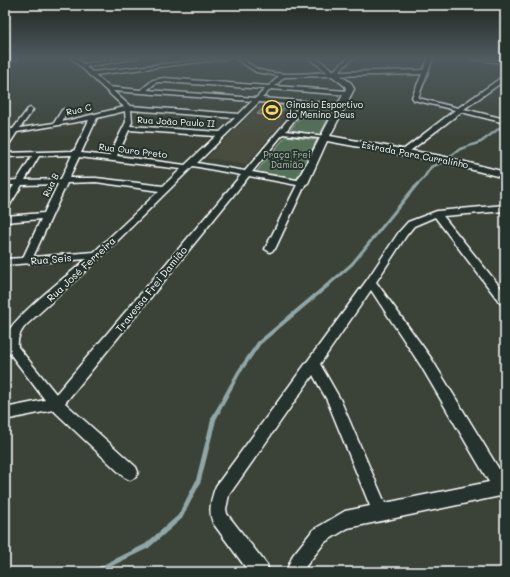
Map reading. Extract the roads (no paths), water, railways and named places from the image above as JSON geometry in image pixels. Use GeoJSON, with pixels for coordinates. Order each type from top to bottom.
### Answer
{"type":"FeatureCollection","features":[{"type":"Feature","properties":{"kind":"street"},"geometry":{"type":"LineString","coordinates":[[104,85],[128,108],[130,118],[127,128],[112,158]]}},
{"type":"Feature","properties":{"kind":"street"},"geometry":{"type":"LineString","coordinates":[[143,91],[150,85]]}},
{"type":"Feature","properties":{"kind":"street"},"geometry":{"type":"LineString","coordinates":[[229,85],[348,93]]}},
{"type":"Feature","properties":{"kind":"street","name":"Rua José Ferreira"},"geometry":{"type":"LineString","coordinates":[[130,472],[56,404],[12,348],[10,343],[12,336],[22,323],[97,255],[273,85]]}},
{"type":"Feature","properties":{"kind":"street"},"geometry":{"type":"LineString","coordinates":[[270,249],[340,106],[350,89],[348,85]]}},
{"type":"Feature","properties":{"kind":"street"},"geometry":{"type":"LineString","coordinates":[[420,85],[415,98],[421,101],[503,121]]}},
{"type":"Feature","properties":{"kind":"street"},"geometry":{"type":"LineString","coordinates":[[406,152],[459,110],[494,85]]}},
{"type":"Feature","properties":{"kind":"street"},"geometry":{"type":"LineString","coordinates":[[108,89],[340,106]]}},
{"type":"Feature","properties":{"kind":"street"},"geometry":{"type":"LineString","coordinates":[[245,174],[305,103]]}},
{"type":"Feature","properties":{"kind":"street","name":"Rua C"},"geometry":{"type":"LineString","coordinates":[[5,131],[57,124],[94,117],[128,108],[242,116]]}},
{"type":"Feature","properties":{"kind":"street"},"geometry":{"type":"LineString","coordinates":[[5,144],[30,110]]}},
{"type":"Feature","properties":{"kind":"street","name":"Rua C"},"geometry":{"type":"LineString","coordinates":[[57,124],[64,111]]}},
{"type":"Feature","properties":{"kind":"street","name":"Rua B"},"geometry":{"type":"LineString","coordinates":[[26,261],[94,117]]}},
{"type":"Feature","properties":{"kind":"street","name":"Rua João Paulo II"},"geometry":{"type":"LineString","coordinates":[[127,128],[223,134]]}},
{"type":"Feature","properties":{"kind":"street"},"geometry":{"type":"LineString","coordinates":[[280,132],[324,138]]}},
{"type":"Feature","properties":{"kind":"street","name":"Estrada Para Curralinho"},"geometry":{"type":"LineString","coordinates":[[324,138],[441,159],[505,175]]}},
{"type":"Feature","properties":{"kind":"street"},"geometry":{"type":"LineString","coordinates":[[5,206],[37,154]]}},
{"type":"Feature","properties":{"kind":"street","name":"Rua Ouro Preto"},"geometry":{"type":"LineString","coordinates":[[5,155],[77,154],[190,166]]}},
{"type":"Feature","properties":{"kind":"street"},"geometry":{"type":"LineString","coordinates":[[190,166],[302,183]]}},
{"type":"Feature","properties":{"kind":"street","name":"Travessa Frei Damião"},"geometry":{"type":"LineString","coordinates":[[56,404],[245,174]]}},
{"type":"Feature","properties":{"kind":"street"},"geometry":{"type":"LineString","coordinates":[[5,183],[100,180],[165,189]]}},
{"type":"Feature","properties":{"kind":"street"},"geometry":{"type":"LineString","coordinates":[[260,572],[219,517],[218,509],[222,492],[314,365],[402,234],[411,224],[437,214],[504,209]]}},
{"type":"Feature","properties":{"kind":"street"},"geometry":{"type":"LineString","coordinates":[[437,214],[505,301]]}},
{"type":"Feature","properties":{"kind":"street"},"geometry":{"type":"LineString","coordinates":[[5,219],[47,216]]}},
{"type":"Feature","properties":{"kind":"street","name":"Rua Seis"},"geometry":{"type":"LineString","coordinates":[[5,262],[97,255]]}},
{"type":"Feature","properties":{"kind":"street"},"geometry":{"type":"LineString","coordinates":[[295,572],[299,562],[319,536],[345,520],[503,488],[426,362],[371,282]]}},
{"type":"Feature","properties":{"kind":"street"},"geometry":{"type":"LineString","coordinates":[[314,365],[333,399],[381,513]]}},
{"type":"Feature","properties":{"kind":"street"},"geometry":{"type":"LineString","coordinates":[[5,414],[56,404]]}},
{"type":"Feature","properties":{"kind":"waterway"},"geometry":{"type":"LineString","coordinates":[[414,188],[423,179],[431,167],[443,162],[460,149],[481,142],[505,124]]}},
{"type":"Feature","properties":{"kind":"waterway"},"geometry":{"type":"LineString","coordinates":[[328,285],[352,264],[414,188]]}},
{"type":"Feature","properties":{"kind":"waterway"},"geometry":{"type":"LineString","coordinates":[[217,412],[239,372],[259,343],[329,284]]}},
{"type":"Feature","properties":{"kind":"waterway"},"geometry":{"type":"LineString","coordinates":[[94,572],[147,546],[180,517],[198,482],[214,418],[218,411]]}},
{"type":"Feature","properties":{"kind":"place","name":"Ginasio Esportivo do Menino Deus"},"geometry":{"type":"Point","coordinates":[272,110]}},
{"type":"Feature","properties":{"kind":"park label","name":"Praça Frei Damião"},"geometry":{"type":"Point","coordinates":[287,160]}}]}
